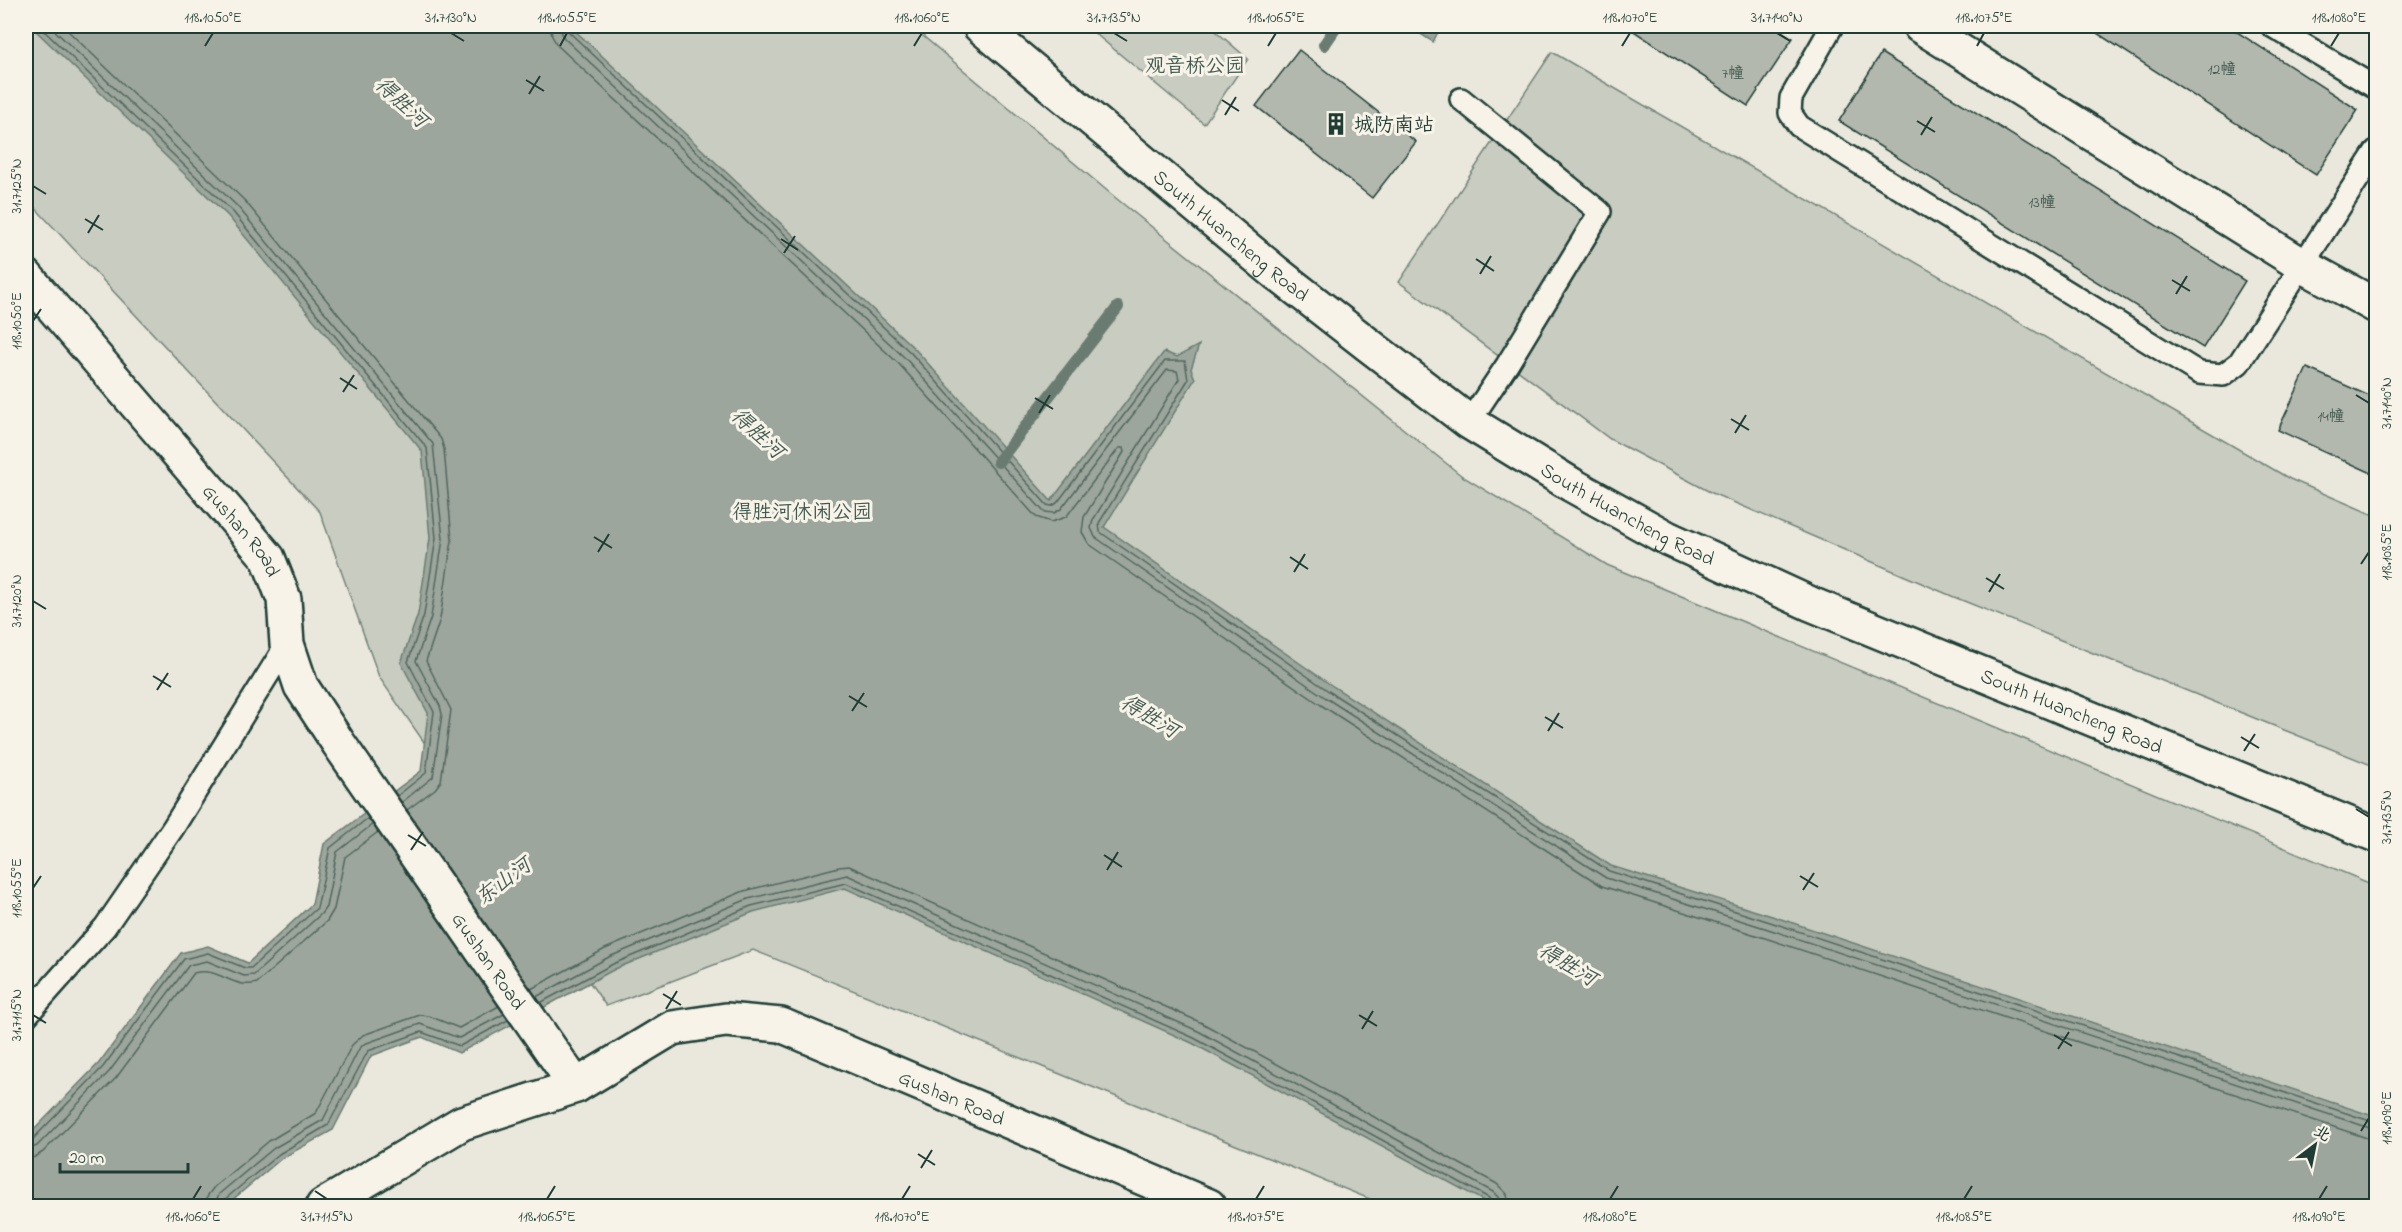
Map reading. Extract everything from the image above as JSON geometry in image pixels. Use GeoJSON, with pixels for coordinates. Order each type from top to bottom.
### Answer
{"type":"FeatureCollection","features":[{"type":"Feature","properties":{"kind":"street","name":"South Huancheng Road"},"geometry":{"type":"LineString","coordinates":[[980,26],[1275,272],[1469,422],[1572,485],[1667,538],[1811,604],[2376,834]]}},
{"type":"Feature","properties":{"kind":"street"},"geometry":{"type":"LineString","coordinates":[[1920,26],[2302,265],[2376,306]]}},
{"type":"Feature","properties":{"kind":"street","name":"Gushan Road"},"geometry":{"type":"LineString","coordinates":[[26,276],[268,558],[284,599],[287,644],[302,686],[339,744],[576,1086],[672,1028],[726,1020],[781,1025],[1209,1206]]}},
{"type":"Feature","properties":{"kind":"street"},"geometry":{"type":"LineString","coordinates":[[324,1206],[462,1123],[576,1086]]}},
{"type":"Feature","properties":{"kind":"lane"},"geometry":{"type":"LineString","coordinates":[[1832,26],[1791,99],[1790,113],[1799,126],[2199,373],[2223,375],[2239,363],[2376,151]]}},
{"type":"Feature","properties":{"kind":"lane"},"geometry":{"type":"LineString","coordinates":[[2272,26],[2376,88]]}},
{"type":"Feature","properties":{"kind":"lane"},"geometry":{"type":"LineString","coordinates":[[1461,99],[1600,212],[1507,365],[1469,422]]}},
{"type":"Feature","properties":{"kind":"lane"},"geometry":{"type":"LineString","coordinates":[[26,1016],[105,927],[173,828],[287,644]]}},
{"type":"Feature","properties":{"kind":"green space","name":"得胜河休闲公园"},"geometry":{"type":"Polygon","coordinates":[[[26,26],[911,26],[1117,199],[1462,476],[1607,565],[2376,886],[2376,1206],[1387,1206],[753,950],[606,1006],[379,677],[320,512],[26,198],[26,26]]]}},
{"type":"Feature","properties":{"kind":"green space","name":"观音桥公园"},"geometry":{"type":"Polygon","coordinates":[[[1086,26],[1210,26],[1248,59],[1204,124],[1086,26]]]}},
{"type":"Feature","properties":{"kind":"green space"},"geometry":{"type":"Polygon","coordinates":[[[1552,52],[2290,479],[2376,516],[2376,767],[1954,597],[1712,493],[1610,439],[1399,282],[1552,52]]]}},
{"type":"Feature","properties":{"kind":"water","name":"得胜河休闲公园"},"geometry":{"type":"Polygon","coordinates":[[[31,26],[570,26],[915,349],[1051,501],[1164,352],[1177,357],[1199,345],[1191,369],[1195,379],[1104,527],[1334,687],[1611,866],[1772,916],[2376,1117],[2376,1206],[1493,1206],[1192,1043],[845,888],[753,912],[615,969],[459,1053],[422,1037],[371,1056],[333,1130],[282,1158],[225,1206],[26,1206],[26,1138],[99,1063],[181,953],[208,946],[248,963],[312,904],[324,844],[421,771],[428,713],[401,663],[418,614],[430,538],[422,451],[228,216],[31,26]]]}},
{"type":"Feature","properties":{"kind":"water"},"geometry":{"type":"Polygon","coordinates":[[[1408,26],[1441,26],[1433,42],[1408,26]]]}},
{"type":"Feature","properties":{"kind":"building"},"geometry":{"type":"Polygon","coordinates":[[[1626,26],[1773,26],[1793,38],[1748,106],[1626,26]]]}},
{"type":"Feature","properties":{"kind":"building"},"geometry":{"type":"Polygon","coordinates":[[[2086,26],[2228,26],[2358,110],[2316,175],[2086,26]]]}},
{"type":"Feature","properties":{"kind":"building","name":"城防南站"},"geometry":{"type":"Polygon","coordinates":[[[1299,50],[1416,142],[1372,198],[1256,106],[1299,50]]]}},
{"type":"Feature","properties":{"kind":"building"},"geometry":{"type":"Polygon","coordinates":[[[1881,53],[2245,281],[2203,348],[1839,121],[1881,53]]]}},
{"type":"Feature","properties":{"kind":"building"},"geometry":{"type":"Polygon","coordinates":[[[2307,368],[2376,399],[2376,475],[2278,430],[2307,368]]]}},
{"type":"Feature","properties":{"kind":"waterway"},"geometry":{"type":"LineString","coordinates":[[1324,45],[1337,26]]}},
{"type":"Feature","properties":{"kind":"waterway"},"geometry":{"type":"LineString","coordinates":[[998,462],[1118,307]]}},
{"type":"Feature","properties":{"kind":"place","name":"城防南站"},"geometry":{"type":"Point","coordinates":[1336,124]}},
{"type":"Feature","properties":{"kind":"water label","name":"得胜河"},"geometry":{"type":"Point","coordinates":[402,102]}},
{"type":"Feature","properties":{"kind":"water label","name":"得胜河"},"geometry":{"type":"Point","coordinates":[758,433]}},
{"type":"Feature","properties":{"kind":"water label","name":"得胜河"},"geometry":{"type":"Point","coordinates":[1150,716]}},
{"type":"Feature","properties":{"kind":"water label","name":"东山河"},"geometry":{"type":"Point","coordinates":[503,881]}},
{"type":"Feature","properties":{"kind":"water label","name":"得胜河"},"geometry":{"type":"Point","coordinates":[1568,964]}}]}
